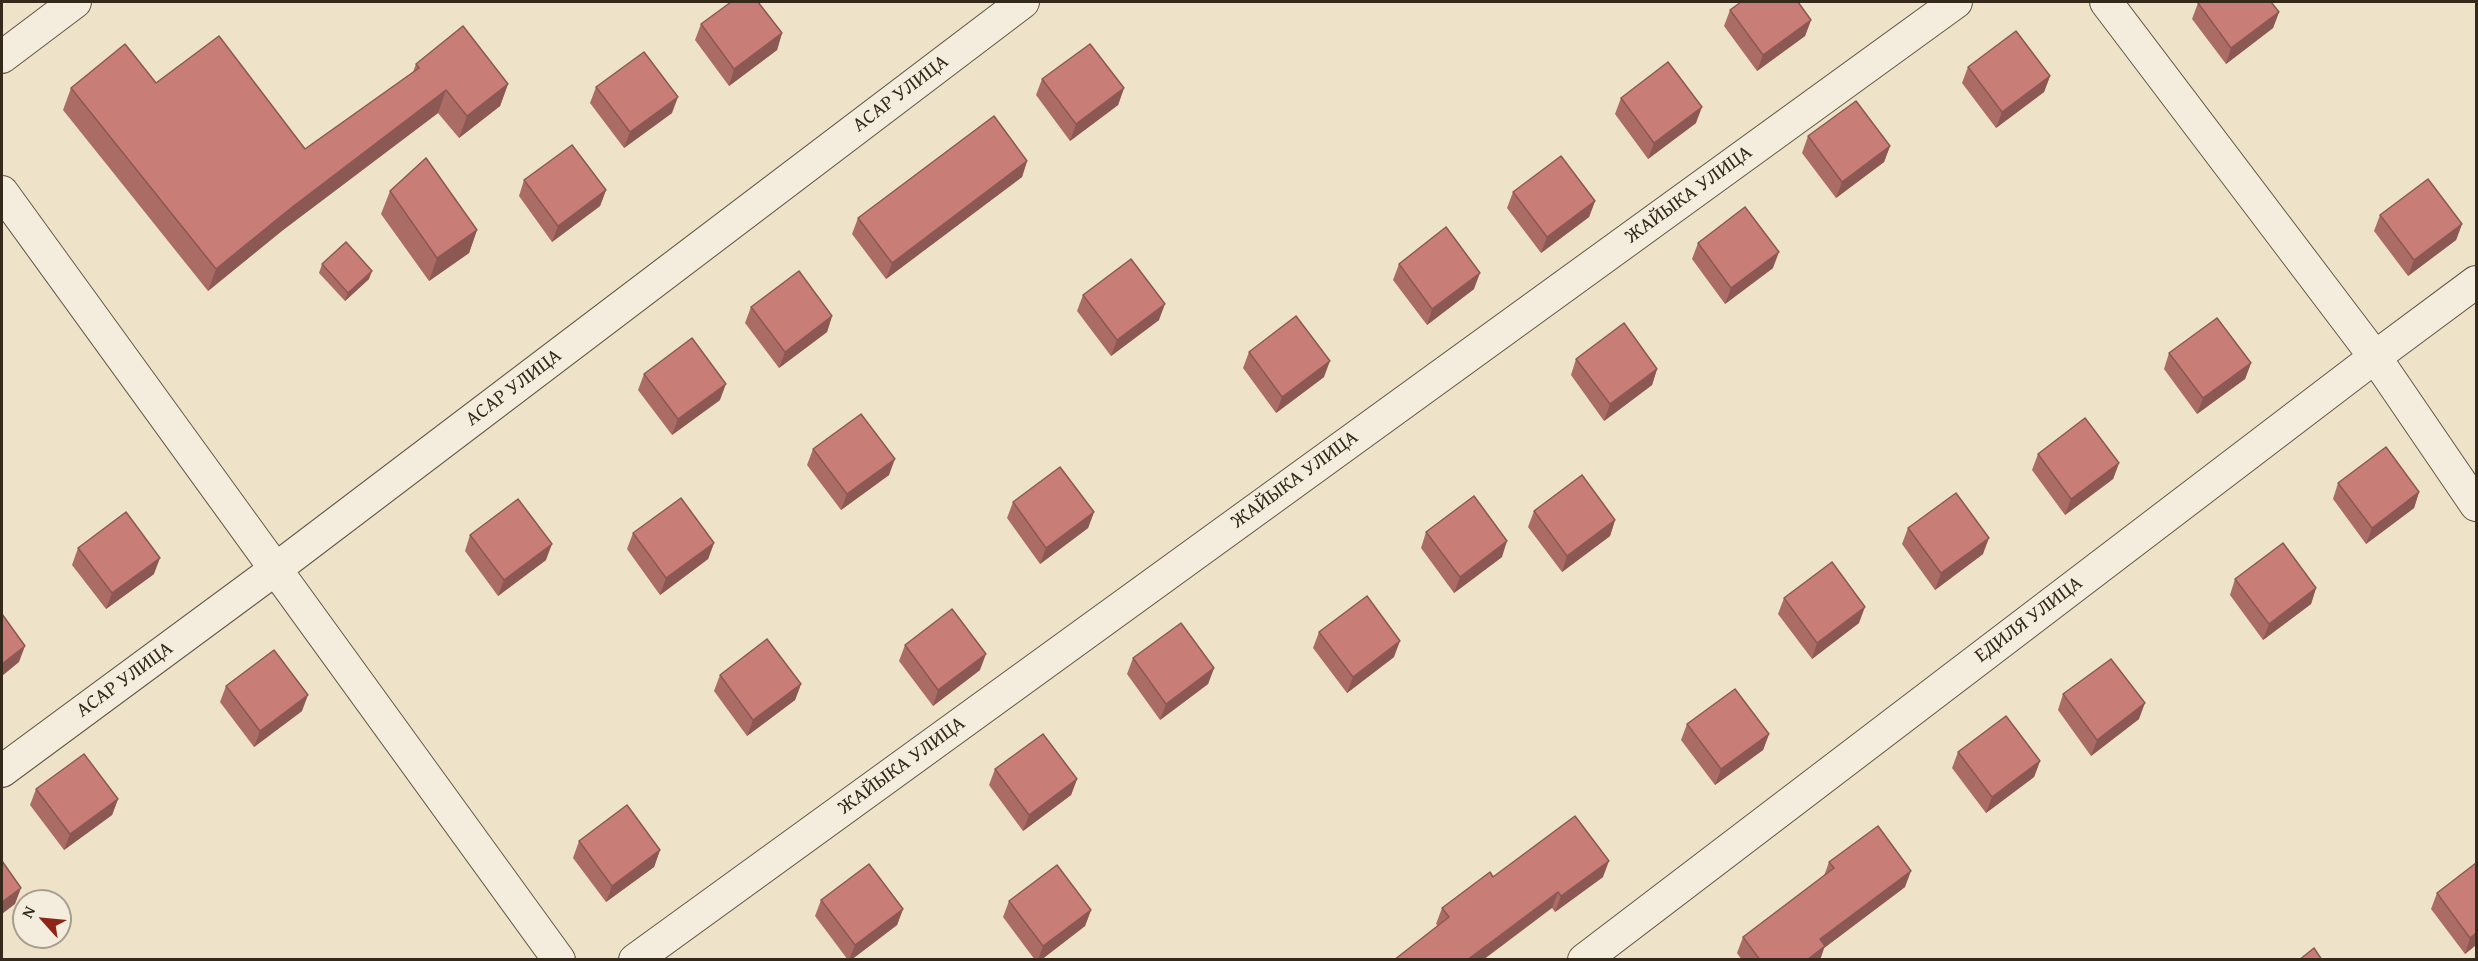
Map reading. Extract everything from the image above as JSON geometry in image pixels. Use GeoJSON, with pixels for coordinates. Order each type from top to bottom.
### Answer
{"type":"FeatureCollection","features":[{"type":"Feature","properties":{"kind":"street"},"geometry":{"type":"LineString","coordinates":[[2,57],[75,2]]}},
{"type":"Feature","properties":{"kind":"street","name":"АСАР УЛИЦА"},"geometry":{"type":"LineString","coordinates":[[2,771],[277,568],[1023,2]]}},
{"type":"Feature","properties":{"kind":"street","name":"ЖАЙЫКА УЛИЦА"},"geometry":{"type":"LineString","coordinates":[[635,960],[1956,2]]}},
{"type":"Feature","properties":{"kind":"street"},"geometry":{"type":"LineString","coordinates":[[2106,2],[2375,357],[2476,505]]}},
{"type":"Feature","properties":{"kind":"street"},"geometry":{"type":"LineString","coordinates":[[2,192],[277,568],[559,960]]}},
{"type":"Feature","properties":{"kind":"street","name":"ЕДИЛЯ УЛИЦА"},"geometry":{"type":"LineString","coordinates":[[1584,960],[2476,282]]}},
{"type":"Feature","properties":{"kind":"building"},"geometry":{"type":"Polygon","coordinates":[[[731,2],[758,2],[782,33],[734,69],[701,24],[731,2]]]}},
{"type":"Feature","properties":{"kind":"building"},"geometry":{"type":"Polygon","coordinates":[[[1741,2],[1798,2],[1811,20],[1763,55],[1730,10],[1741,2]]]}},
{"type":"Feature","properties":{"kind":"building"},"geometry":{"type":"Polygon","coordinates":[[[2199,2],[2271,2],[2279,12],[2231,48],[2199,2]]]}},
{"type":"Feature","properties":{"kind":"building"},"geometry":{"type":"Polygon","coordinates":[[[463,26],[508,84],[467,116],[446,90],[291,208],[216,269],[71,88],[125,44],[156,83],[219,36],[305,149],[419,68],[416,64],[463,26]]]}},
{"type":"Feature","properties":{"kind":"building"},"geometry":{"type":"Polygon","coordinates":[[[2016,31],[2050,76],[2002,112],[1968,67],[2016,31]]]}},
{"type":"Feature","properties":{"kind":"building"},"geometry":{"type":"Polygon","coordinates":[[[1090,44],[1124,88],[1076,124],[1042,79],[1090,44]]]}},
{"type":"Feature","properties":{"kind":"building"},"geometry":{"type":"Polygon","coordinates":[[[644,52],[678,97],[630,132],[596,87],[644,52]]]}},
{"type":"Feature","properties":{"kind":"building"},"geometry":{"type":"Polygon","coordinates":[[[1668,62],[1702,107],[1654,143],[1621,98],[1668,62]]]}},
{"type":"Feature","properties":{"kind":"building"},"geometry":{"type":"Polygon","coordinates":[[[1856,101],[1890,146],[1842,182],[1808,136],[1856,101]]]}},
{"type":"Feature","properties":{"kind":"building"},"geometry":{"type":"Polygon","coordinates":[[[994,116],[1027,161],[892,263],[858,218],[994,116]]]}},
{"type":"Feature","properties":{"kind":"building"},"geometry":{"type":"Polygon","coordinates":[[[572,145],[606,190],[558,226],[524,180],[572,145]]]}},
{"type":"Feature","properties":{"kind":"building"},"geometry":{"type":"Polygon","coordinates":[[[1561,156],[1595,201],[1547,237],[1513,192],[1561,156]]]}},
{"type":"Feature","properties":{"kind":"building"},"geometry":{"type":"Polygon","coordinates":[[[426,158],[477,230],[437,258],[390,191],[426,158]]]}},
{"type":"Feature","properties":{"kind":"building"},"geometry":{"type":"Polygon","coordinates":[[[2428,179],[2462,224],[2414,260],[2380,215],[2428,179]]]}},
{"type":"Feature","properties":{"kind":"building"},"geometry":{"type":"Polygon","coordinates":[[[1745,207],[1779,252],[1731,288],[1698,243],[1745,207]]]}},
{"type":"Feature","properties":{"kind":"building"},"geometry":{"type":"Polygon","coordinates":[[[1446,227],[1480,273],[1432,309],[1399,264],[1446,227]]]}},
{"type":"Feature","properties":{"kind":"building"},"geometry":{"type":"Polygon","coordinates":[[[346,242],[372,271],[348,293],[322,264],[346,242]]]}},
{"type":"Feature","properties":{"kind":"building"},"geometry":{"type":"Polygon","coordinates":[[[1131,259],[1165,304],[1117,340],[1083,295],[1131,259]]]}},
{"type":"Feature","properties":{"kind":"building"},"geometry":{"type":"Polygon","coordinates":[[[799,271],[832,316],[785,352],[751,307],[799,271]]]}},
{"type":"Feature","properties":{"kind":"building"},"geometry":{"type":"Polygon","coordinates":[[[1296,316],[1330,361],[1282,397],[1249,352],[1296,316]]]}},
{"type":"Feature","properties":{"kind":"building"},"geometry":{"type":"Polygon","coordinates":[[[2217,318],[2251,363],[2203,398],[2169,353],[2217,318]]]}},
{"type":"Feature","properties":{"kind":"building"},"geometry":{"type":"Polygon","coordinates":[[[1624,323],[1657,369],[1610,404],[1576,359],[1624,323]]]}},
{"type":"Feature","properties":{"kind":"building"},"geometry":{"type":"Polygon","coordinates":[[[692,338],[726,384],[678,419],[644,374],[692,338]]]}},
{"type":"Feature","properties":{"kind":"building"},"geometry":{"type":"Polygon","coordinates":[[[861,414],[895,459],[847,494],[813,449],[861,414]]]}},
{"type":"Feature","properties":{"kind":"building"},"geometry":{"type":"Polygon","coordinates":[[[2085,418],[2119,463],[2071,499],[2038,454],[2085,418]]]}},
{"type":"Feature","properties":{"kind":"building"},"geometry":{"type":"Polygon","coordinates":[[[2386,447],[2419,492],[2372,528],[2338,483],[2386,447]]]}},
{"type":"Feature","properties":{"kind":"building"},"geometry":{"type":"Polygon","coordinates":[[[1060,467],[1094,512],[1046,548],[1013,502],[1060,467]]]}},
{"type":"Feature","properties":{"kind":"building"},"geometry":{"type":"Polygon","coordinates":[[[1582,475],[1615,520],[1567,556],[1534,511],[1582,475]]]}},
{"type":"Feature","properties":{"kind":"building"},"geometry":{"type":"Polygon","coordinates":[[[1956,493],[1989,538],[1941,573],[1908,528],[1956,493]]]}},
{"type":"Feature","properties":{"kind":"building"},"geometry":{"type":"Polygon","coordinates":[[[1474,496],[1507,541],[1460,577],[1426,532],[1474,496]]]}},
{"type":"Feature","properties":{"kind":"building"},"geometry":{"type":"Polygon","coordinates":[[[681,498],[714,543],[666,578],[633,533],[681,498]]]}},
{"type":"Feature","properties":{"kind":"building"},"geometry":{"type":"Polygon","coordinates":[[[518,499],[552,544],[504,580],[470,535],[518,499]]]}},
{"type":"Feature","properties":{"kind":"building"},"geometry":{"type":"Polygon","coordinates":[[[126,512],[160,558],[112,593],[78,548],[126,512]]]}},
{"type":"Feature","properties":{"kind":"building"},"geometry":{"type":"Polygon","coordinates":[[[2283,543],[2316,588],[2269,624],[2235,579],[2283,543]]]}},
{"type":"Feature","properties":{"kind":"building"},"geometry":{"type":"Polygon","coordinates":[[[1832,562],[1865,607],[1817,643],[1784,598],[1832,562]]]}},
{"type":"Feature","properties":{"kind":"building"},"geometry":{"type":"Polygon","coordinates":[[[1367,596],[1400,641],[1353,677],[1319,632],[1367,596]]]}},
{"type":"Feature","properties":{"kind":"building"},"geometry":{"type":"Polygon","coordinates":[[[952,609],[986,654],[938,690],[905,645],[952,609]]]}},
{"type":"Feature","properties":{"kind":"building"},"geometry":{"type":"Polygon","coordinates":[[[2,614],[25,646],[2,664],[2,614]]]}},
{"type":"Feature","properties":{"kind":"building"},"geometry":{"type":"Polygon","coordinates":[[[1181,623],[1214,668],[1166,704],[1133,658],[1181,623]]]}},
{"type":"Feature","properties":{"kind":"building"},"geometry":{"type":"Polygon","coordinates":[[[767,639],[801,684],[753,720],[720,675],[767,639]]]}},
{"type":"Feature","properties":{"kind":"building"},"geometry":{"type":"Polygon","coordinates":[[[274,650],[308,695],[260,731],[226,686],[274,650]]]}},
{"type":"Feature","properties":{"kind":"building"},"geometry":{"type":"Polygon","coordinates":[[[2111,659],[2145,703],[2097,740],[2063,694],[2111,659]]]}},
{"type":"Feature","properties":{"kind":"building"},"geometry":{"type":"Polygon","coordinates":[[[1735,689],[1769,734],[1721,769],[1687,724],[1735,689]]]}},
{"type":"Feature","properties":{"kind":"building"},"geometry":{"type":"Polygon","coordinates":[[[2006,716],[2040,761],[1992,797],[1958,752],[2006,716]]]}},
{"type":"Feature","properties":{"kind":"building"},"geometry":{"type":"Polygon","coordinates":[[[1043,734],[1077,779],[1029,815],[995,769],[1043,734]]]}},
{"type":"Feature","properties":{"kind":"building"},"geometry":{"type":"Polygon","coordinates":[[[84,754],[118,799],[70,834],[36,789],[84,754]]]}},
{"type":"Feature","properties":{"kind":"building"},"geometry":{"type":"Polygon","coordinates":[[[627,805],[660,850],[612,886],[579,841],[627,805]]]}},
{"type":"Feature","properties":{"kind":"building"},"geometry":{"type":"Polygon","coordinates":[[[1575,816],[1609,861],[1561,896],[1558,892],[1467,960],[1394,960],[1449,917],[1442,908],[1490,872],[1493,877],[1575,816]]]}},
{"type":"Feature","properties":{"kind":"building"},"geometry":{"type":"Polygon","coordinates":[[[1878,826],[1911,871],[1820,939],[1825,946],[1807,960],[1760,960],[1743,937],[1834,868],[1829,862],[1878,826]]]}},
{"type":"Feature","properties":{"kind":"building"},"geometry":{"type":"Polygon","coordinates":[[[2,861],[21,888],[12,889],[12,895],[2,902],[2,861]]]}},
{"type":"Feature","properties":{"kind":"building"},"geometry":{"type":"Polygon","coordinates":[[[2476,863],[2476,933],[2470,938],[2437,893],[2476,863]]]}},
{"type":"Feature","properties":{"kind":"building"},"geometry":{"type":"Polygon","coordinates":[[[869,864],[903,909],[855,945],[821,900],[869,864]]]}},
{"type":"Feature","properties":{"kind":"building"},"geometry":{"type":"Polygon","coordinates":[[[1057,865],[1091,910],[1043,946],[1009,901],[1057,865]]]}},
{"type":"Feature","properties":{"kind":"building"},"geometry":{"type":"Polygon","coordinates":[[[2314,948],[2322,960],[2299,960],[2314,948]]]}}]}
